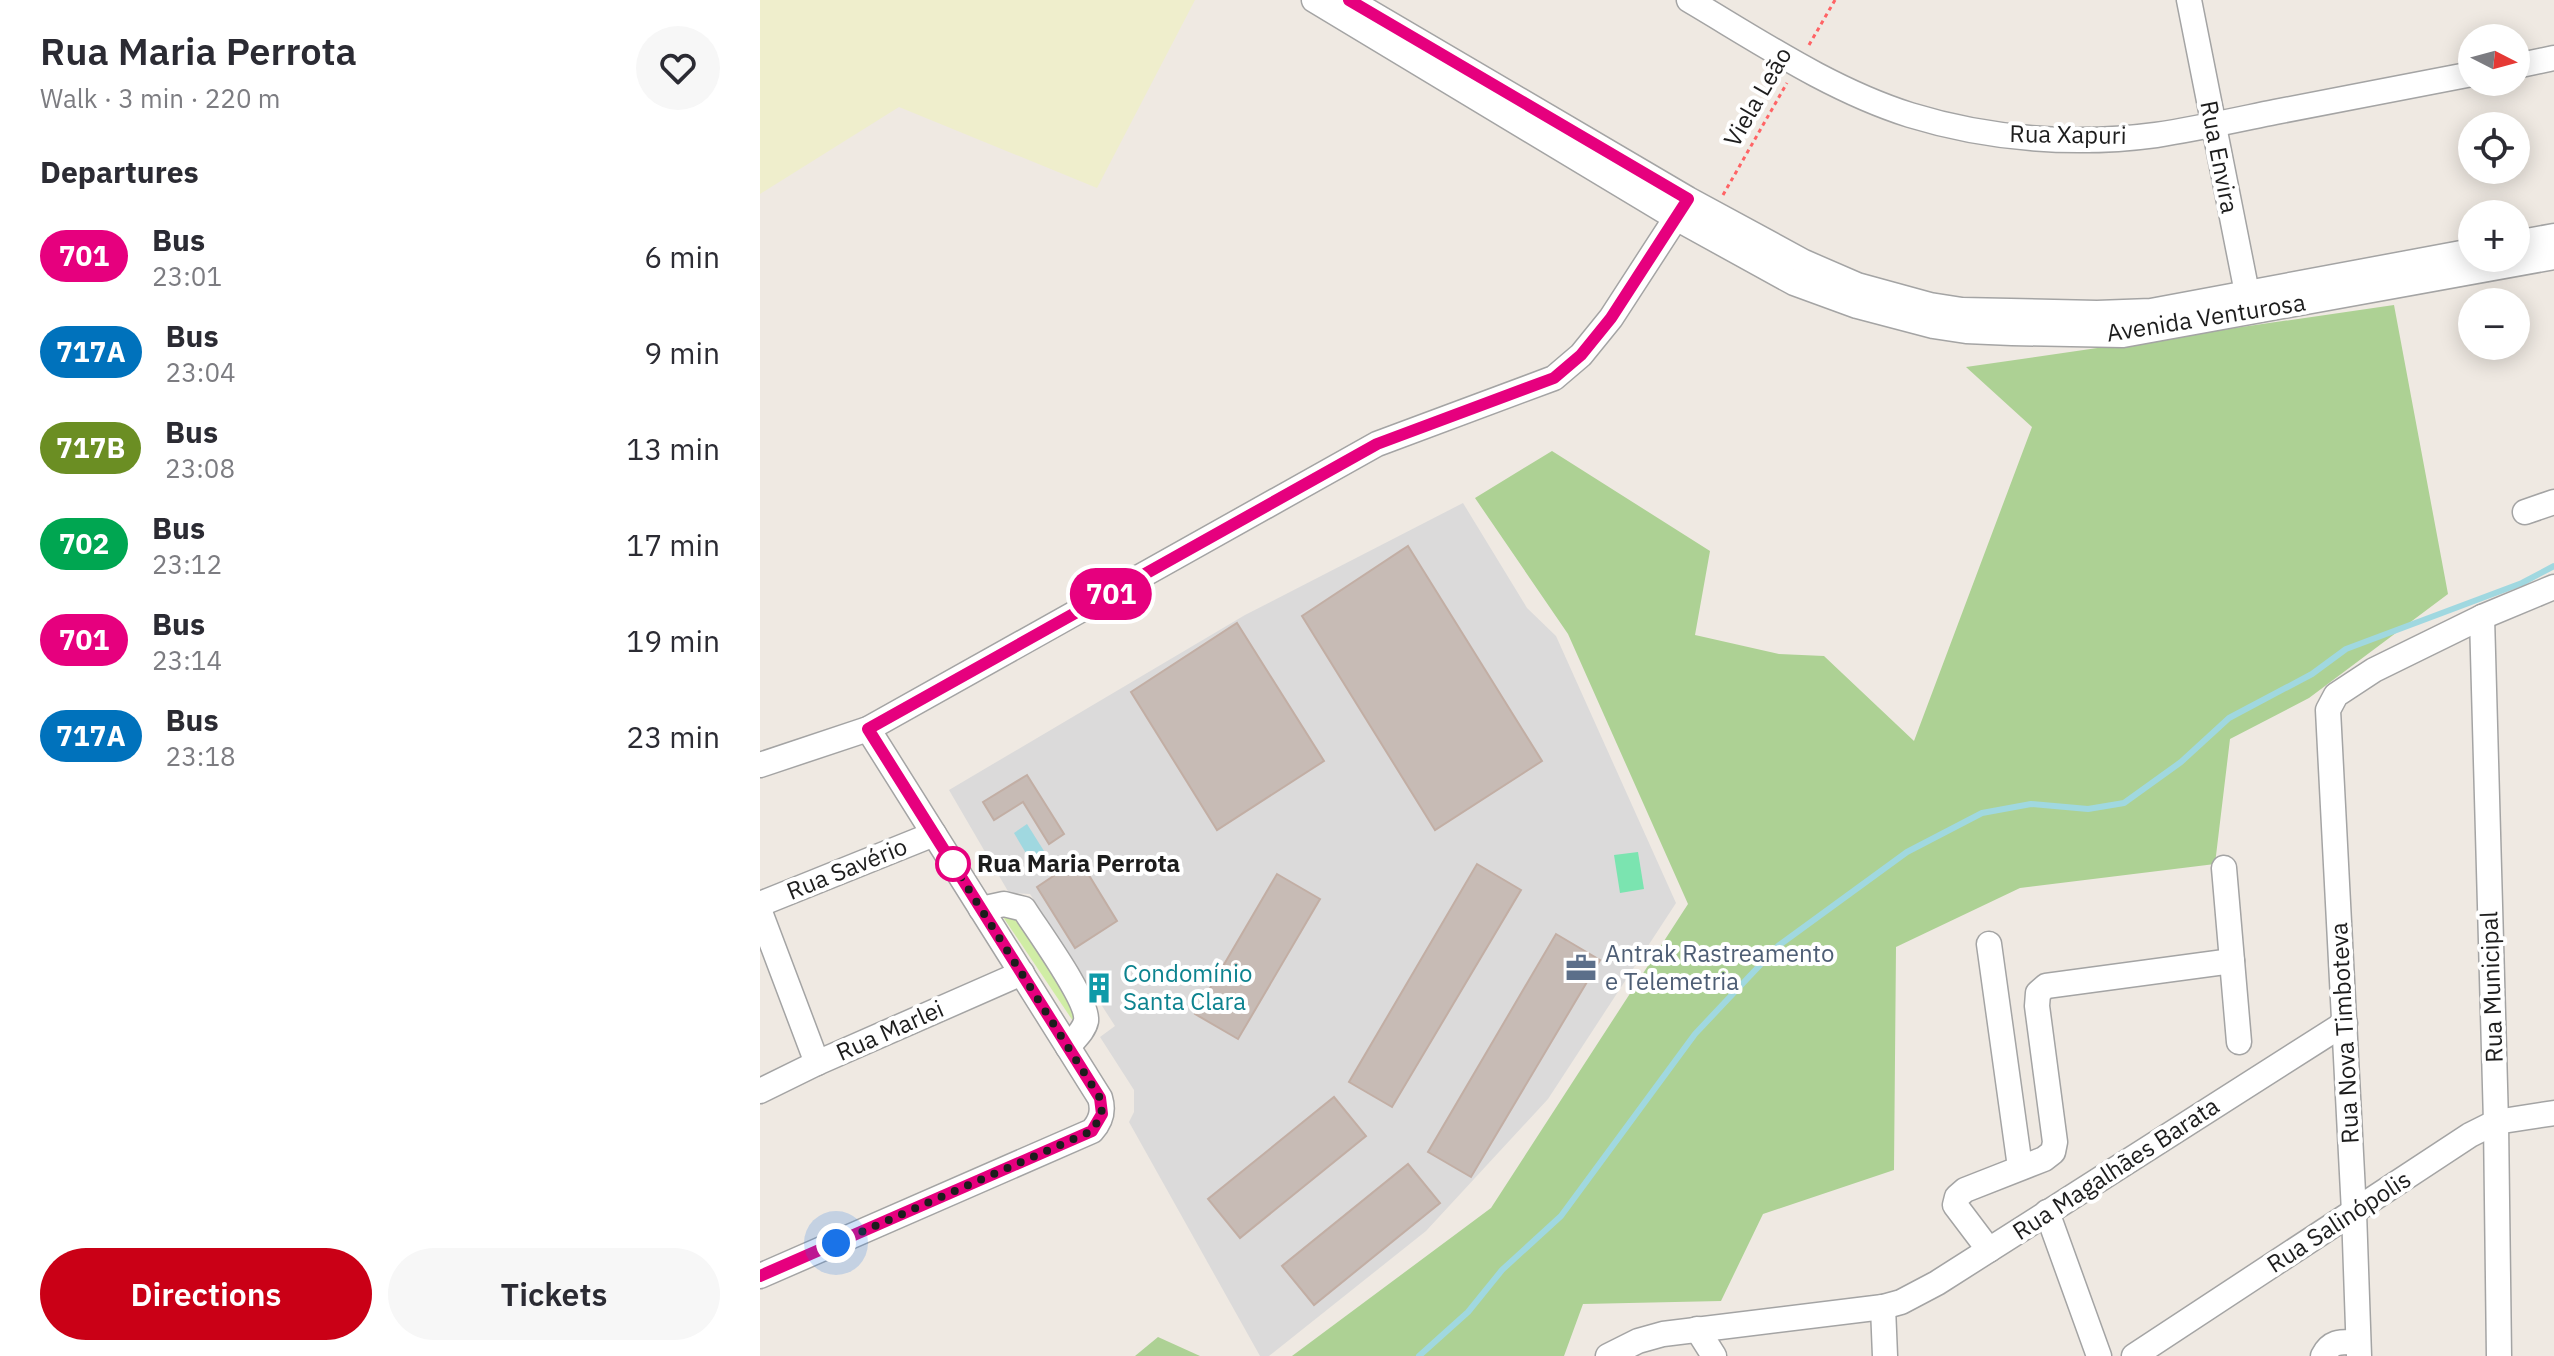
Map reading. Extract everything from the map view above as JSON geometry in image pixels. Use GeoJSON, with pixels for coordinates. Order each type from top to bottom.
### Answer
{"type":"FeatureCollection","features":[{"type":"Feature","properties":{"kind":"street","name":"Avenida Venturosa"},"geometry":{"type":"LineString","coordinates":[[1314,0],[1682,208],[1713,213],[1830,274],[1869,289],[1930,305],[1992,311],[2125,312],[2249,303],[2554,257]]}},
{"type":"Feature","properties":{"kind":"street","name":"Rua Xapuri"},"geometry":{"type":"LineString","coordinates":[[1689,0],[1798,64],[1851,91],[1907,114],[1964,130],[2031,138],[2095,140],[2154,135],[2458,77]]}},
{"type":"Feature","properties":{"kind":"street","name":"Rua Envira"},"geometry":{"type":"LineString","coordinates":[[2189,0],[2249,303]]}},
{"type":"Feature","properties":{"kind":"street","name":"Avenida Venturosa"},"geometry":{"type":"LineString","coordinates":[[1358,2],[1794,283],[1857,306],[1933,326],[1966,331],[2123,335],[2458,254]]}},
{"type":"Feature","properties":{"kind":"street"},"geometry":{"type":"LineString","coordinates":[[2530,63],[2554,58]]}},
{"type":"Feature","properties":{"kind":"street"},"geometry":{"type":"LineString","coordinates":[[760,765],[868,729],[1377,444],[1554,378],[1581,355],[1611,318],[1682,208]]}},
{"type":"Feature","properties":{"kind":"street"},"geometry":{"type":"LineString","coordinates":[[2530,240],[2554,236]]}},
{"type":"Feature","properties":{"kind":"street"},"geometry":{"type":"LineString","coordinates":[[2525,512],[2554,502]]}},
{"type":"Feature","properties":{"kind":"street"},"geometry":{"type":"LineString","coordinates":[[2482,617],[2554,587]]}},
{"type":"Feature","properties":{"kind":"street","name":"Rua Nova Timboteva"},"geometry":{"type":"LineString","coordinates":[[2359,1349],[2328,710],[2336,695],[2374,670],[2482,617]]}},
{"type":"Feature","properties":{"kind":"street","name":"Rua Municipal"},"geometry":{"type":"LineString","coordinates":[[2482,617],[2499,1356]]}},
{"type":"Feature","properties":{"kind":"street"},"geometry":{"type":"LineString","coordinates":[[760,1276],[1092,1131],[1102,1114],[1100,1098],[868,729]]}},
{"type":"Feature","properties":{"kind":"street","name":"Rua Savério"},"geometry":{"type":"LineString","coordinates":[[760,904],[934,834]]}},
{"type":"Feature","properties":{"kind":"street"},"geometry":{"type":"LineString","coordinates":[[2224,868],[2239,1042]]}},
{"type":"Feature","properties":{"kind":"street"},"geometry":{"type":"LineString","coordinates":[[981,909],[1004,904],[1024,909],[1071,982],[1083,1002],[1086,1018],[1084,1028],[1068,1047]]}},
{"type":"Feature","properties":{"kind":"street"},"geometry":{"type":"LineString","coordinates":[[760,912],[817,1063]]}},
{"type":"Feature","properties":{"kind":"street"},"geometry":{"type":"LineString","coordinates":[[1989,944],[2020,1167]]}},
{"type":"Feature","properties":{"kind":"street"},"geometry":{"type":"LineString","coordinates":[[1989,1250],[1955,1205],[1957,1197],[1965,1190],[2044,1159],[2053,1152],[2055,1142],[2037,1006],[2038,993],[2046,986],[2232,961]]}},
{"type":"Feature","properties":{"kind":"street","name":"Rua Marlei"},"geometry":{"type":"LineString","coordinates":[[760,1091],[1022,973]]}},
{"type":"Feature","properties":{"kind":"street","name":"Rua Magalhães Barata"},"geometry":{"type":"LineString","coordinates":[[1608,1356],[1638,1341],[1663,1334],[1883,1307],[1921,1293],[2345,1023]]}},
{"type":"Feature","properties":{"kind":"street","name":"Rua Salinópolis"},"geometry":{"type":"LineString","coordinates":[[2134,1356],[2470,1135],[2496,1122],[2554,1113]]}},
{"type":"Feature","properties":{"kind":"street"},"geometry":{"type":"LineString","coordinates":[[2047,1212],[2099,1356]]}},
{"type":"Feature","properties":{"kind":"street"},"geometry":{"type":"LineString","coordinates":[[1883,1307],[1885,1356]]}},
{"type":"Feature","properties":{"kind":"street"},"geometry":{"type":"LineString","coordinates":[[1697,1329],[1714,1356]]}},
{"type":"Feature","properties":{"kind":"street"},"geometry":{"type":"LineString","coordinates":[[2323,1356],[2328,1346],[2336,1342],[2359,1349]]}},
{"type":"Feature","properties":{"kind":"path","name":"Viela Leão"},"geometry":{"type":"LineString","coordinates":[[1713,213],[1835,0]]}},
{"type":"Feature","properties":{"kind":"shaded area"},"geometry":{"type":"Polygon","coordinates":[[[1463,503],[1527,608],[1556,636],[1676,903],[1548,1099],[1426,1231],[1269,1356],[1260,1356],[1129,1122],[1134,1112],[1134,1090],[1100,1037],[1115,1026],[1030,894],[1009,893],[949,790],[1245,615],[1463,503]]]}},
{"type":"Feature","properties":{"kind":"green space"},"geometry":{"type":"Polygon","coordinates":[[[760,0],[1195,0],[1097,188],[899,107],[760,194],[760,0]]]}},
{"type":"Feature","properties":{"kind":"green space"},"geometry":{"type":"Polygon","coordinates":[[[2394,305],[2448,594],[2309,698],[2230,739],[2215,864],[2020,888],[1896,947],[1894,1170],[1763,1214],[1721,1301],[1583,1304],[1564,1356],[1292,1356],[1491,1208],[1688,904],[1568,634],[1475,498],[1552,451],[1710,551],[1695,635],[1779,654],[1824,656],[1914,741],[2032,427],[1966,367],[2394,305]]]}},
{"type":"Feature","properties":{"kind":"green space"},"geometry":{"type":"Polygon","coordinates":[[[1638,852],[1644,889],[1620,893],[1614,855],[1638,852]]]}},
{"type":"Feature","properties":{"kind":"green space"},"geometry":{"type":"Polygon","coordinates":[[[999,911],[1014,912],[1080,1007],[1077,1027],[999,911]]]}},
{"type":"Feature","properties":{"kind":"green space"},"geometry":{"type":"Polygon","coordinates":[[[1158,1337],[1200,1356],[1135,1356],[1158,1337]]]}},
{"type":"Feature","properties":{"kind":"water"},"geometry":{"type":"Polygon","coordinates":[[[1027,824],[1044,851],[1030,860],[1014,833],[1027,824]]]}},
{"type":"Feature","properties":{"kind":"building"},"geometry":{"type":"Polygon","coordinates":[[[1408,546],[1542,761],[1435,830],[1302,616],[1408,546]]]}},
{"type":"Feature","properties":{"kind":"building"},"geometry":{"type":"Polygon","coordinates":[[[1237,623],[1324,761],[1217,830],[1131,692],[1237,623]]]}},
{"type":"Feature","properties":{"kind":"building"},"geometry":{"type":"Polygon","coordinates":[[[1027,775],[1064,834],[1049,844],[1023,802],[994,820],[983,802],[1027,775]]]}},
{"type":"Feature","properties":{"kind":"building"},"geometry":{"type":"Polygon","coordinates":[[[1079,859],[1117,921],[1075,948],[1037,887],[1079,859]]]}},
{"type":"Feature","properties":{"kind":"building"},"geometry":{"type":"Polygon","coordinates":[[[1477,864],[1521,890],[1392,1107],[1349,1082],[1477,864]]]}},
{"type":"Feature","properties":{"kind":"building"},"geometry":{"type":"Polygon","coordinates":[[[1277,874],[1320,899],[1238,1039],[1195,1014],[1277,874]]]}},
{"type":"Feature","properties":{"kind":"building"},"geometry":{"type":"Polygon","coordinates":[[[1556,934],[1600,960],[1471,1177],[1428,1152],[1556,934]]]}},
{"type":"Feature","properties":{"kind":"building"},"geometry":{"type":"Polygon","coordinates":[[[1334,1097],[1366,1136],[1240,1238],[1208,1199],[1334,1097]]]}},
{"type":"Feature","properties":{"kind":"building"},"geometry":{"type":"Polygon","coordinates":[[[1408,1164],[1440,1203],[1314,1305],[1282,1266],[1408,1164]]]}},
{"type":"Feature","properties":{"kind":"waterway"},"geometry":{"type":"LineString","coordinates":[[1419,1356],[1468,1312],[1502,1270],[1561,1216],[1695,1034],[1778,946],[1907,852],[1982,813],[2031,804],[2088,809],[2124,803],[2181,762],[2229,718],[2312,674],[2346,649],[2522,583],[2554,566]]}},
{"type":"Feature","properties":{"kind":"bus line","name":"701"},"geometry":{"type":"LineString","coordinates":[[760,1276],[1092,1131],[1102,1114],[1100,1098],[868,729],[1377,444],[1554,378],[1581,355],[1611,318],[1688,199],[1349,0]]}},
{"type":"Feature","properties":{"kind":"place","name":"Rua Maria Perrota"},"geometry":{"type":"Point","coordinates":[953,864]}},
{"type":"Feature","properties":{"kind":"place","name":"Antrak Rastreamento e Telemetria"},"geometry":{"type":"Point","coordinates":[1581,968]}},
{"type":"Feature","properties":{"kind":"place","name":"Condomínio Santa Clara"},"geometry":{"type":"Point","coordinates":[1099,988]}},
{"type":"Feature","properties":{"kind":"route"},"geometry":{"type":"LineString","coordinates":[[836,1243],[1092,1131],[1102,1114],[1100,1098],[947,855],[953,864]]}}]}
